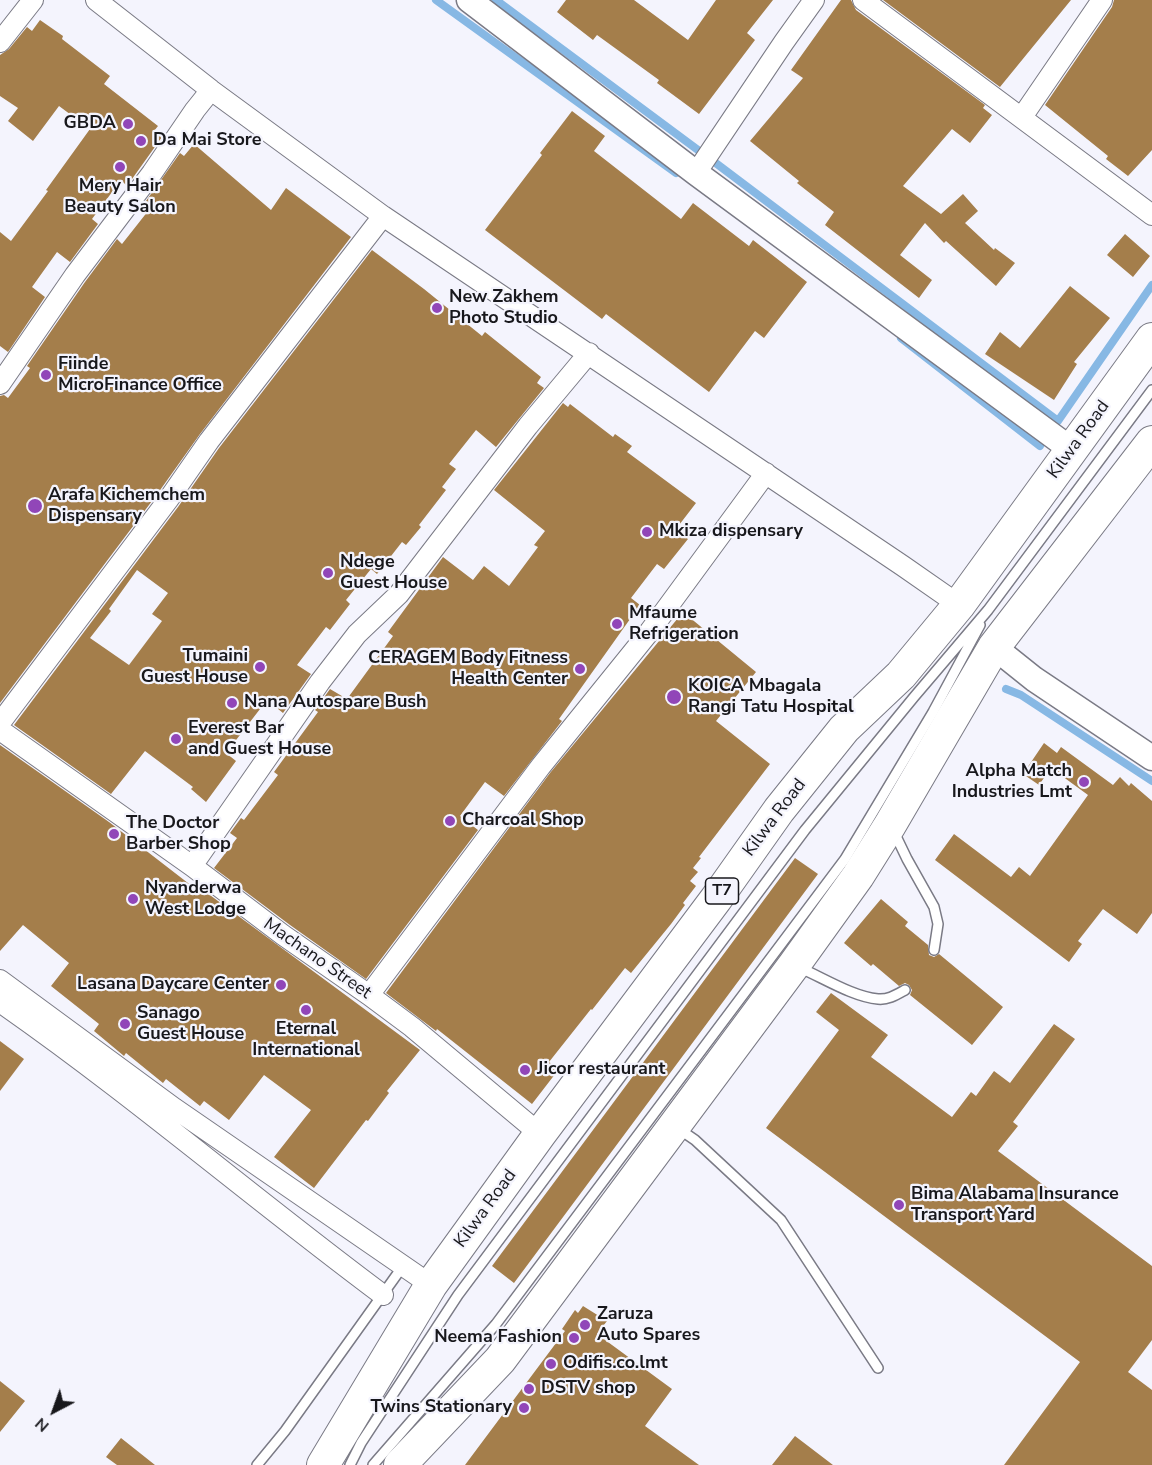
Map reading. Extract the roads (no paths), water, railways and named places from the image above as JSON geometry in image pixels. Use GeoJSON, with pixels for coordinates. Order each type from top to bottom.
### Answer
{"type":"FeatureCollection","features":[{"type":"Feature","properties":{"kind":"highway","name":"Kilwa Road"},"geometry":{"type":"LineString","coordinates":[[323,1465],[431,1285],[540,1134],[716,899],[779,810],[844,729],[974,608],[1072,450],[1152,339]]}},
{"type":"Feature","properties":{"kind":"highway"},"geometry":{"type":"LineString","coordinates":[[400,1465],[500,1360],[794,965],[858,876],[994,648],[1152,442]]}},
{"type":"Feature","properties":{"kind":"street"},"geometry":{"type":"LineString","coordinates":[[0,42],[33,0]]}},
{"type":"Feature","properties":{"kind":"street"},"geometry":{"type":"LineString","coordinates":[[96,0],[211,90],[383,216],[945,594],[974,608]]}},
{"type":"Feature","properties":{"kind":"street"},"geometry":{"type":"LineString","coordinates":[[470,0],[696,173],[1072,450]]}},
{"type":"Feature","properties":{"kind":"street"},"geometry":{"type":"LineString","coordinates":[[696,173],[814,0]]}},
{"type":"Feature","properties":{"kind":"street"},"geometry":{"type":"LineString","coordinates":[[863,0],[1152,215]]}},
{"type":"Feature","properties":{"kind":"street"},"geometry":{"type":"LineString","coordinates":[[1022,117],[1102,0]]}},
{"type":"Feature","properties":{"kind":"street"},"geometry":{"type":"LineString","coordinates":[[0,384],[75,275],[152,174],[211,90]]}},
{"type":"Feature","properties":{"kind":"street"},"geometry":{"type":"LineString","coordinates":[[0,723],[168,500],[209,441],[383,216]]}},
{"type":"Feature","properties":{"kind":"street"},"geometry":{"type":"LineString","coordinates":[[192,866],[338,658],[357,634],[399,594],[528,426],[589,353]]}},
{"type":"Feature","properties":{"kind":"street"},"geometry":{"type":"LineString","coordinates":[[369,995],[555,748],[650,631],[766,473]]}},
{"type":"Feature","properties":{"kind":"street"},"geometry":{"type":"LineString","coordinates":[[994,648],[1034,679],[1152,758]]}},
{"type":"Feature","properties":{"kind":"street","name":"Machano Street"},"geometry":{"type":"LineString","coordinates":[[0,730],[369,995],[540,1134]]}},
{"type":"Feature","properties":{"kind":"street"},"geometry":{"type":"LineString","coordinates":[[0,980],[174,1108],[431,1285]]}},
{"type":"Feature","properties":{"kind":"street"},"geometry":{"type":"LineString","coordinates":[[0,1002],[113,1083],[304,1237],[383,1295]]}},
{"type":"Feature","properties":{"kind":"lane"},"geometry":{"type":"LineString","coordinates":[[350,1465],[361,1443],[458,1295],[791,849],[914,697],[974,608],[1152,390]]}},
{"type":"Feature","properties":{"kind":"lane"},"geometry":{"type":"LineString","coordinates":[[373,1465],[496,1324],[845,859],[933,712],[974,608]]}},
{"type":"Feature","properties":{"kind":"lane"},"geometry":{"type":"LineString","coordinates":[[890,825],[934,907],[938,924],[934,950]]}},
{"type":"Feature","properties":{"kind":"lane"},"geometry":{"type":"LineString","coordinates":[[794,965],[858,994],[879,999],[891,998],[904,990]]}},
{"type":"Feature","properties":{"kind":"lane"},"geometry":{"type":"LineString","coordinates":[[675,1125],[781,1220],[878,1368]]}},
{"type":"Feature","properties":{"kind":"lane"},"geometry":{"type":"LineString","coordinates":[[257,1465],[285,1431],[403,1266]]}},
{"type":"Feature","properties":{"kind":"waterway"},"geometry":{"type":"LineString","coordinates":[[436,0],[676,173]]}},
{"type":"Feature","properties":{"kind":"waterway"},"geometry":{"type":"LineString","coordinates":[[496,0],[702,153]]}},
{"type":"Feature","properties":{"kind":"waterway"},"geometry":{"type":"LineString","coordinates":[[713,161],[1058,421],[1152,285]]}},
{"type":"Feature","properties":{"kind":"waterway"},"geometry":{"type":"LineString","coordinates":[[901,338],[1040,446],[1041,444]]}},
{"type":"Feature","properties":{"kind":"waterway"},"geometry":{"type":"LineString","coordinates":[[1006,689],[1021,695],[1152,781]]}},
{"type":"Feature","properties":{"kind":"place","name":"GBDA"},"geometry":{"type":"Point","coordinates":[128,124]}},
{"type":"Feature","properties":{"kind":"place","name":"Da Mai Store"},"geometry":{"type":"Point","coordinates":[141,141]}},
{"type":"Feature","properties":{"kind":"place","name":"Mery Hair Beauty Salon"},"geometry":{"type":"Point","coordinates":[120,167]}},
{"type":"Feature","properties":{"kind":"place","name":"New Zakhem Photo Studio"},"geometry":{"type":"Point","coordinates":[437,308]}},
{"type":"Feature","properties":{"kind":"place","name":"Fiinde MicroFinance Office"},"geometry":{"type":"Point","coordinates":[46,375]}},
{"type":"Feature","properties":{"kind":"place","name":"Arafa Kichemchem Dispensary"},"geometry":{"type":"Point","coordinates":[35,506]}},
{"type":"Feature","properties":{"kind":"place","name":"Mkiza dispensary"},"geometry":{"type":"Point","coordinates":[647,532]}},
{"type":"Feature","properties":{"kind":"place","name":"Ndege Guest House"},"geometry":{"type":"Point","coordinates":[328,573]}},
{"type":"Feature","properties":{"kind":"place","name":"Mfaume Refrigeration"},"geometry":{"type":"Point","coordinates":[617,624]}},
{"type":"Feature","properties":{"kind":"place","name":"Tumaini Guest House"},"geometry":{"type":"Point","coordinates":[260,667]}},
{"type":"Feature","properties":{"kind":"place","name":"CERAGEM Body Fitness Health Center"},"geometry":{"type":"Point","coordinates":[580,669]}},
{"type":"Feature","properties":{"kind":"place","name":"KOICA Mbagala Rangi Tatu Hospital"},"geometry":{"type":"Point","coordinates":[674,697]}},
{"type":"Feature","properties":{"kind":"place","name":"Nana Autospare Bush"},"geometry":{"type":"Point","coordinates":[232,703]}},
{"type":"Feature","properties":{"kind":"place","name":"Everest Bar and Guest House"},"geometry":{"type":"Point","coordinates":[176,739]}},
{"type":"Feature","properties":{"kind":"place","name":"Alpha Match Industries Lmt"},"geometry":{"type":"Point","coordinates":[1084,782]}},
{"type":"Feature","properties":{"kind":"place","name":"Charcoal Shop"},"geometry":{"type":"Point","coordinates":[450,821]}},
{"type":"Feature","properties":{"kind":"place","name":"The Doctor Barber Shop"},"geometry":{"type":"Point","coordinates":[114,834]}},
{"type":"Feature","properties":{"kind":"place","name":"Nyanderwa West Lodge"},"geometry":{"type":"Point","coordinates":[133,899]}},
{"type":"Feature","properties":{"kind":"place","name":"Lasana Daycare Center"},"geometry":{"type":"Point","coordinates":[281,985]}},
{"type":"Feature","properties":{"kind":"place","name":"Eternal International"},"geometry":{"type":"Point","coordinates":[306,1010]}},
{"type":"Feature","properties":{"kind":"place","name":"Sanago Guest House"},"geometry":{"type":"Point","coordinates":[125,1024]}},
{"type":"Feature","properties":{"kind":"place","name":"Jicor restaurant"},"geometry":{"type":"Point","coordinates":[525,1070]}},
{"type":"Feature","properties":{"kind":"place","name":"Bima Alabama Insurance Transport Yard"},"geometry":{"type":"Point","coordinates":[899,1205]}},
{"type":"Feature","properties":{"kind":"place","name":"Zaruza Auto Spares"},"geometry":{"type":"Point","coordinates":[585,1325]}},
{"type":"Feature","properties":{"kind":"place","name":"Neema Fashion"},"geometry":{"type":"Point","coordinates":[574,1338]}},
{"type":"Feature","properties":{"kind":"place","name":"Odifis.co.lmt"},"geometry":{"type":"Point","coordinates":[551,1364]}},
{"type":"Feature","properties":{"kind":"place","name":"DSTV shop"},"geometry":{"type":"Point","coordinates":[529,1389]}},
{"type":"Feature","properties":{"kind":"place","name":"Twins Stationary"},"geometry":{"type":"Point","coordinates":[524,1408]}}]}
